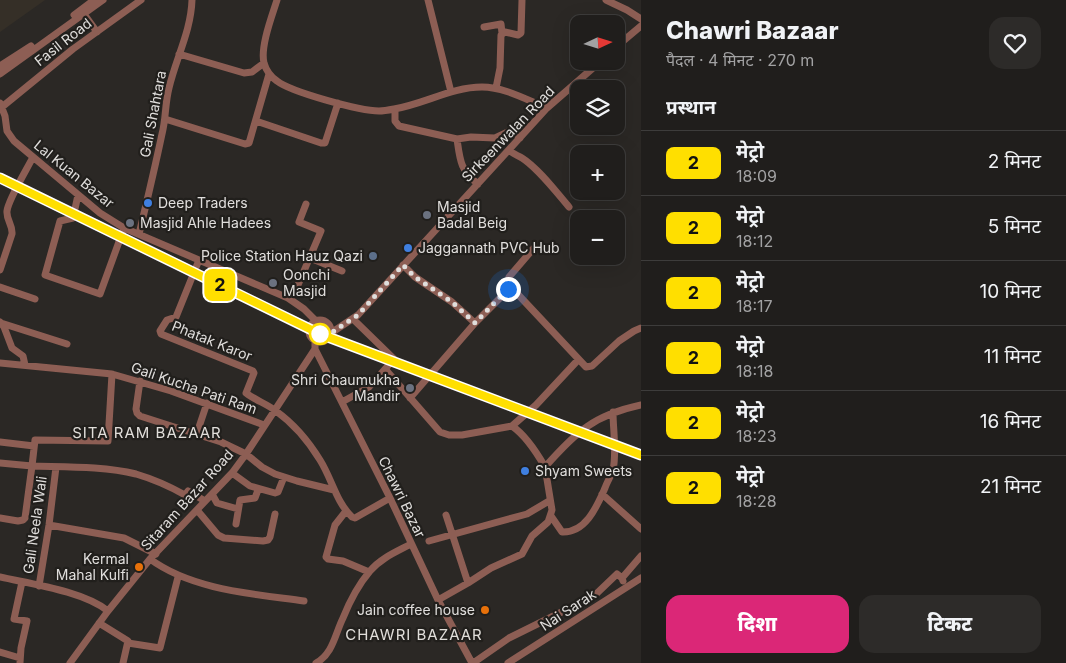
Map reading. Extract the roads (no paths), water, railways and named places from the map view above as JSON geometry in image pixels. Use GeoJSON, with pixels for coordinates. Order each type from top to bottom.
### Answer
{"type":"FeatureCollection","features":[{"type":"Feature","properties":{"kind":"street"},"geometry":{"type":"LineString","coordinates":[[0,66],[27,49],[94,0]]}},
{"type":"Feature","properties":{"kind":"street"},"geometry":{"type":"LineString","coordinates":[[0,74],[102,0]]}},
{"type":"Feature","properties":{"kind":"street","name":"Fasil Road"},"geometry":{"type":"LineString","coordinates":[[1,105],[141,0]]}},
{"type":"Feature","properties":{"kind":"street","name":"Gali Shahtara"},"geometry":{"type":"LineString","coordinates":[[139,234],[165,119],[167,96],[188,29],[192,0]]}},
{"type":"Feature","properties":{"kind":"street"},"geometry":{"type":"LineString","coordinates":[[278,0],[263,52],[264,64],[269,74],[278,82],[306,94],[338,103],[379,111],[395,109],[451,92],[476,87],[496,88],[547,108]]}},
{"type":"Feature","properties":{"kind":"street"},"geometry":{"type":"LineString","coordinates":[[428,0],[451,92]]}},
{"type":"Feature","properties":{"kind":"street"},"geometry":{"type":"LineString","coordinates":[[502,33],[518,35],[521,33],[522,0]]}},
{"type":"Feature","properties":{"kind":"street"},"geometry":{"type":"LineString","coordinates":[[606,0],[641,19]]}},
{"type":"Feature","properties":{"kind":"street"},"geometry":{"type":"LineString","coordinates":[[84,14],[97,32]]}},
{"type":"Feature","properties":{"kind":"street"},"geometry":{"type":"LineString","coordinates":[[484,27],[502,24],[500,68],[496,88]]}},
{"type":"Feature","properties":{"kind":"street"},"geometry":{"type":"LineString","coordinates":[[625,39],[641,26]]}},
{"type":"Feature","properties":{"kind":"street"},"geometry":{"type":"LineString","coordinates":[[179,54],[244,73],[252,72],[264,64]]}},
{"type":"Feature","properties":{"kind":"street","name":"Sirkeenwalan Road"},"geometry":{"type":"LineString","coordinates":[[331,333],[353,319],[547,108],[591,70]]}},
{"type":"Feature","properties":{"kind":"street"},"geometry":{"type":"LineString","coordinates":[[165,119],[245,144],[249,143],[269,74]]}},
{"type":"Feature","properties":{"kind":"street"},"geometry":{"type":"LineString","coordinates":[[256,121],[325,143],[338,103]]}},
{"type":"Feature","properties":{"kind":"street","name":"Lal Kuan Bazar"},"geometry":{"type":"LineString","coordinates":[[1,105],[3,131],[100,214],[124,228],[293,298],[317,322]]}},
{"type":"Feature","properties":{"kind":"street"},"geometry":{"type":"LineString","coordinates":[[395,109],[395,121],[399,126],[457,139],[471,137],[495,138],[512,130],[520,138]]}},
{"type":"Feature","properties":{"kind":"street"},"geometry":{"type":"LineString","coordinates":[[457,139],[461,164],[468,176],[478,184]]}},
{"type":"Feature","properties":{"kind":"street"},"geometry":{"type":"LineString","coordinates":[[509,150],[522,158],[550,184],[569,208]]}},
{"type":"Feature","properties":{"kind":"street"},"geometry":{"type":"LineString","coordinates":[[0,270],[12,234],[12,229],[3,212],[7,209],[33,157]]}},
{"type":"Feature","properties":{"kind":"street"},"geometry":{"type":"LineString","coordinates":[[78,195],[73,218],[60,221],[45,275],[100,294],[124,228]]}},
{"type":"Feature","properties":{"kind":"street"},"geometry":{"type":"LineString","coordinates":[[298,285],[321,232],[300,222],[306,204]]}},
{"type":"Feature","properties":{"kind":"street"},"geometry":{"type":"LineString","coordinates":[[410,398],[475,323],[511,287],[512,283],[509,277],[533,248]]}},
{"type":"Feature","properties":{"kind":"street"},"geometry":{"type":"LineString","coordinates":[[310,258],[342,271]]}},
{"type":"Feature","properties":{"kind":"street","name":"Phatak Karor"},"geometry":{"type":"LineString","coordinates":[[200,260],[176,317],[165,322],[160,333],[253,371],[254,374],[246,394],[276,410]]}},
{"type":"Feature","properties":{"kind":"street"},"geometry":{"type":"LineString","coordinates":[[403,265],[415,277],[452,302],[475,323]]}},
{"type":"Feature","properties":{"kind":"street"},"geometry":{"type":"LineString","coordinates":[[0,287],[35,299]]}},
{"type":"Feature","properties":{"kind":"street"},"geometry":{"type":"LineString","coordinates":[[511,287],[586,367],[592,366],[627,335],[641,328]]}},
{"type":"Feature","properties":{"kind":"street"},"geometry":{"type":"LineString","coordinates":[[342,402],[369,387],[394,361],[393,357],[353,319]]}},
{"type":"Feature","properties":{"kind":"street"},"geometry":{"type":"LineString","coordinates":[[317,322],[327,323],[331,333],[324,341],[315,345],[310,330],[314,323],[317,322]]}},
{"type":"Feature","properties":{"kind":"street"},"geometry":{"type":"LineString","coordinates":[[1,323],[67,344]]}},
{"type":"Feature","properties":{"kind":"street"},"geometry":{"type":"LineString","coordinates":[[1,323],[12,348],[23,356],[25,365]]}},
{"type":"Feature","properties":{"kind":"street","name":"Sitaram Bazar Road"},"geometry":{"type":"LineString","coordinates":[[70,663],[108,611],[153,556],[232,473],[276,410],[315,345]]}},
{"type":"Feature","properties":{"kind":"street","name":"Chawri Bazar"},"geometry":{"type":"LineString","coordinates":[[315,345],[438,600],[472,663]]}},
{"type":"Feature","properties":{"kind":"street"},"geometry":{"type":"LineString","coordinates":[[386,370],[430,423],[440,432],[449,435],[462,435],[512,426],[536,405],[578,360]]}},
{"type":"Feature","properties":{"kind":"street","name":"Gali Kucha Pati Ram"},"geometry":{"type":"LineString","coordinates":[[0,363],[112,374],[207,403],[264,426]]}},
{"type":"Feature","properties":{"kind":"street"},"geometry":{"type":"LineString","coordinates":[[0,442],[108,441],[112,374]]}},
{"type":"Feature","properties":{"kind":"street"},"geometry":{"type":"LineString","coordinates":[[140,381],[136,409],[140,416],[221,442],[246,454],[262,467],[284,477],[334,490]]}},
{"type":"Feature","properties":{"kind":"street"},"geometry":{"type":"LineString","coordinates":[[197,433],[207,403]]}},
{"type":"Feature","properties":{"kind":"street"},"geometry":{"type":"LineString","coordinates":[[544,468],[564,445],[597,419],[613,412],[641,405]]}},
{"type":"Feature","properties":{"kind":"street"},"geometry":{"type":"LineString","coordinates":[[276,410],[312,447],[322,463],[334,490],[352,518],[356,518],[390,498]]}},
{"type":"Feature","properties":{"kind":"street"},"geometry":{"type":"LineString","coordinates":[[551,516],[562,532],[571,531],[588,520],[602,494],[613,466],[613,412]]}},
{"type":"Feature","properties":{"kind":"street"},"geometry":{"type":"LineString","coordinates":[[438,600],[468,584],[490,568],[522,554],[532,536],[548,522],[551,516],[552,510],[544,468],[539,457],[512,426]]}},
{"type":"Feature","properties":{"kind":"street"},"geometry":{"type":"LineString","coordinates":[[0,518],[18,521],[25,518],[34,443]]}},
{"type":"Feature","properties":{"kind":"street"},"geometry":{"type":"LineString","coordinates":[[0,463],[134,474],[163,483],[185,495],[188,491],[205,501]]}},
{"type":"Feature","properties":{"kind":"street","name":"Gali Neela Wali"},"geometry":{"type":"LineString","coordinates":[[39,586],[56,467]]}},
{"type":"Feature","properties":{"kind":"street"},"geometry":{"type":"LineString","coordinates":[[232,473],[258,490],[275,493],[278,492],[284,477]]}},
{"type":"Feature","properties":{"kind":"street"},"geometry":{"type":"LineString","coordinates":[[236,524],[240,500],[256,498],[258,490]]}},
{"type":"Feature","properties":{"kind":"street"},"geometry":{"type":"LineString","coordinates":[[212,494],[217,503],[238,508]]}},
{"type":"Feature","properties":{"kind":"street"},"geometry":{"type":"LineString","coordinates":[[602,494],[641,529]]}},
{"type":"Feature","properties":{"kind":"street"},"geometry":{"type":"LineString","coordinates":[[429,541],[527,514],[550,501]]}},
{"type":"Feature","properties":{"kind":"street"},"geometry":{"type":"LineString","coordinates":[[197,510],[218,535],[224,538],[263,541],[268,540],[270,537],[275,514]]}},
{"type":"Feature","properties":{"kind":"street"},"geometry":{"type":"LineString","coordinates":[[346,511],[335,525],[326,557],[343,561],[369,572]]}},
{"type":"Feature","properties":{"kind":"street"},"geometry":{"type":"LineString","coordinates":[[446,515],[468,584]]}},
{"type":"Feature","properties":{"kind":"street"},"geometry":{"type":"LineString","coordinates":[[49,525],[124,538],[153,556],[178,577],[208,585],[304,601]]}},
{"type":"Feature","properties":{"kind":"street"},"geometry":{"type":"LineString","coordinates":[[316,663],[330,651],[343,617],[369,572],[388,556],[411,544]]}},
{"type":"Feature","properties":{"kind":"street"},"geometry":{"type":"LineString","coordinates":[[622,578],[641,556]]}},
{"type":"Feature","properties":{"kind":"street"},"geometry":{"type":"LineString","coordinates":[[472,663],[510,638],[594,596],[617,574],[622,578],[625,588]]}},
{"type":"Feature","properties":{"kind":"street"},"geometry":{"type":"LineString","coordinates":[[0,577],[84,598],[99,604],[108,611]]}},
{"type":"Feature","properties":{"kind":"street"},"geometry":{"type":"LineString","coordinates":[[128,644],[160,648],[178,577]]}},
{"type":"Feature","properties":{"kind":"street","name":"Nai Sarak"},"geometry":{"type":"LineString","coordinates":[[508,663],[641,579]]}},
{"type":"Feature","properties":{"kind":"street"},"geometry":{"type":"LineString","coordinates":[[0,652],[20,660],[27,621],[14,619],[22,582]]}},
{"type":"Feature","properties":{"kind":"street"},"geometry":{"type":"LineString","coordinates":[[99,623],[126,639],[128,644],[123,663]]}},
{"type":"Feature","properties":{"kind":"tunnel"},"geometry":{"type":"LineString","coordinates":[[294,295],[298,285]]}},
{"type":"Feature","properties":{"kind":"metro line","name":"2"},"geometry":{"type":"LineString","coordinates":[[0,178],[320,334],[641,455]]}},
{"type":"Feature","properties":{"kind":"place","name":"Deep Traders"},"geometry":{"type":"Point","coordinates":[148,203]}},
{"type":"Feature","properties":{"kind":"place","name":"Masjid Badal Beig"},"geometry":{"type":"Point","coordinates":[427,215]}},
{"type":"Feature","properties":{"kind":"place","name":"Masjid Ahle Hadees"},"geometry":{"type":"Point","coordinates":[130,223]}},
{"type":"Feature","properties":{"kind":"place","name":"Jaggannath PVC Hub"},"geometry":{"type":"Point","coordinates":[408,248]}},
{"type":"Feature","properties":{"kind":"place","name":"Police Station Hauz Qazi"},"geometry":{"type":"Point","coordinates":[373,256]}},
{"type":"Feature","properties":{"kind":"place","name":"Oonchi Masjid"},"geometry":{"type":"Point","coordinates":[273,283]}},
{"type":"Feature","properties":{"kind":"place","name":"Shri Chaumukha Mandir"},"geometry":{"type":"Point","coordinates":[410,388]}},
{"type":"Feature","properties":{"kind":"place","name":"Shyam Sweets"},"geometry":{"type":"Point","coordinates":[525,471]}},
{"type":"Feature","properties":{"kind":"place","name":"Kermal Mahal Kulfi"},"geometry":{"type":"Point","coordinates":[139,567]}},
{"type":"Feature","properties":{"kind":"place","name":"Jain coffee house"},"geometry":{"type":"Point","coordinates":[485,610]}},
{"type":"Feature","properties":{"kind":"district","name":"SITA RAM BAZAAR"},"geometry":{"type":"Point","coordinates":[147,433]}},
{"type":"Feature","properties":{"kind":"district","name":"CHAWRI BAZAAR"},"geometry":{"type":"Point","coordinates":[414,635]}}]}
